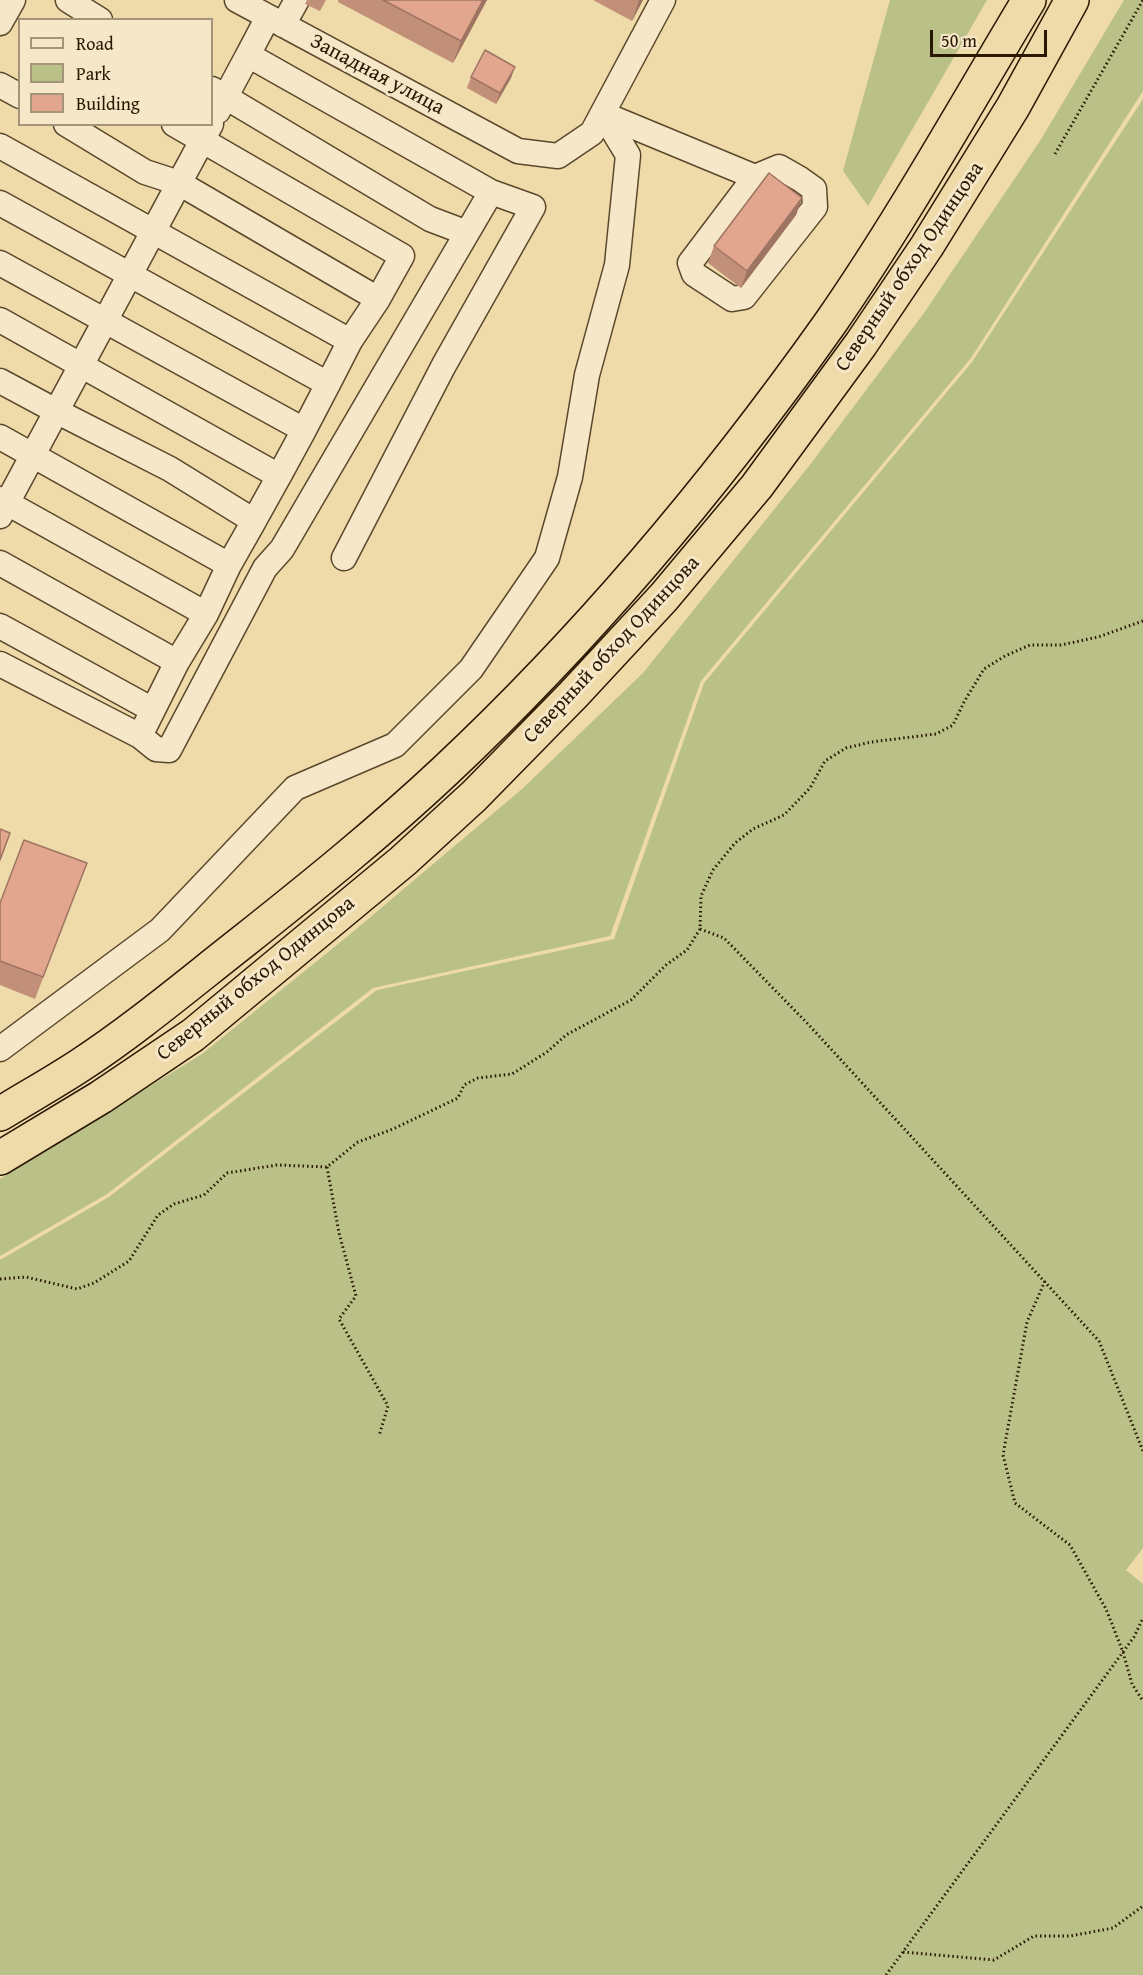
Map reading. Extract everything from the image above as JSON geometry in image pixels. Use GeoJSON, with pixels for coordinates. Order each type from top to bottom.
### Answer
{"type":"FeatureCollection","features":[{"type":"Feature","properties":{"kind":"highway","name":"Северный обход Одинцова"},"geometry":{"type":"LineString","coordinates":[[0,1114],[79,1066],[159,1008],[288,906],[446,771],[545,672],[633,575],[728,461],[831,322],[895,226],[1029,0]]}},
{"type":"Feature","properties":{"kind":"highway","name":"Северный обход Одинцова"},"geometry":{"type":"LineString","coordinates":[[0,1158],[101,1096],[193,1035],[403,861],[474,796],[619,646],[664,597],[757,486],[861,344],[927,246],[1014,108],[1072,0]]}},
{"type":"Feature","properties":{"kind":"street"},"geometry":{"type":"LineString","coordinates":[[69,0],[97,18]]}},
{"type":"Feature","properties":{"kind":"street","name":"Западная улица"},"geometry":{"type":"LineString","coordinates":[[237,0],[518,151],[558,156],[592,133],[603,114]]}},
{"type":"Feature","properties":{"kind":"street"},"geometry":{"type":"LineString","coordinates":[[213,112],[218,93],[275,21],[297,0]]}},
{"type":"Feature","properties":{"kind":"street"},"geometry":{"type":"LineString","coordinates":[[603,114],[663,0]]}},
{"type":"Feature","properties":{"kind":"street"},"geometry":{"type":"LineString","coordinates":[[248,56],[491,192],[533,207],[444,365],[344,558]]}},
{"type":"Feature","properties":{"kind":"street"},"geometry":{"type":"LineString","coordinates":[[0,85],[18,95]]}},
{"type":"Feature","properties":{"kind":"street"},"geometry":{"type":"LineString","coordinates":[[218,93],[429,219],[467,233]]}},
{"type":"Feature","properties":{"kind":"street"},"geometry":{"type":"LineString","coordinates":[[603,114],[719,160],[755,177],[779,167],[814,189],[815,207],[744,297],[732,299],[694,274],[690,263],[755,177]]}},
{"type":"Feature","properties":{"kind":"street"},"geometry":{"type":"LineString","coordinates":[[0,1049],[160,930],[295,788],[395,745],[471,669],[547,558],[570,477],[587,375],[617,265],[628,155],[603,114]]}},
{"type":"Feature","properties":{"kind":"street"},"geometry":{"type":"LineString","coordinates":[[69,126],[145,172],[179,183],[378,299]]}},
{"type":"Feature","properties":{"kind":"street"},"geometry":{"type":"LineString","coordinates":[[140,736],[177,662],[206,614],[229,565],[304,430],[350,340],[378,299],[402,256],[208,130],[185,126]]}},
{"type":"Feature","properties":{"kind":"street"},"geometry":{"type":"LineString","coordinates":[[206,614],[2,506],[33,454],[208,130]]}},
{"type":"Feature","properties":{"kind":"street"},"geometry":{"type":"LineString","coordinates":[[0,146],[350,340]]}},
{"type":"Feature","properties":{"kind":"street"},"geometry":{"type":"LineString","coordinates":[[0,664],[140,736],[156,749],[169,750],[265,568],[282,549],[491,192]]}},
{"type":"Feature","properties":{"kind":"street"},"geometry":{"type":"LineString","coordinates":[[0,203],[328,384]]}},
{"type":"Feature","properties":{"kind":"street"},"geometry":{"type":"LineString","coordinates":[[0,263],[304,430]]}},
{"type":"Feature","properties":{"kind":"street"},"geometry":{"type":"LineString","coordinates":[[0,320],[279,476]]}},
{"type":"Feature","properties":{"kind":"street"},"geometry":{"type":"LineString","coordinates":[[0,381],[170,469],[254,521]]}},
{"type":"Feature","properties":{"kind":"street"},"geometry":{"type":"LineString","coordinates":[[0,437],[229,565]]}},
{"type":"Feature","properties":{"kind":"street"},"geometry":{"type":"LineString","coordinates":[[0,564],[177,662]]}},
{"type":"Feature","properties":{"kind":"street"},"geometry":{"type":"LineString","coordinates":[[0,626],[153,710]]}},
{"type":"Feature","properties":{"kind":"path"},"geometry":{"type":"LineString","coordinates":[[1055,154],[1143,0]]}},
{"type":"Feature","properties":{"kind":"path"},"geometry":{"type":"LineString","coordinates":[[0,1279],[26,1277],[77,1289],[94,1283],[129,1261],[159,1215],[174,1204],[204,1195],[227,1173],[277,1166],[327,1167],[358,1142],[393,1129],[458,1098],[464,1085],[478,1078],[512,1074],[547,1052],[566,1035],[631,1000],[666,965],[687,950],[700,929],[700,896],[713,870],[735,843],[753,829],[784,815],[810,788],[825,761],[846,748],[871,742],[936,734],[953,725],[984,669],[1013,652],[1030,645],[1061,645],[1098,637],[1143,621]]}},
{"type":"Feature","properties":{"kind":"path"},"geometry":{"type":"LineString","coordinates":[[700,929],[724,938],[808,1024],[1099,1341],[1143,1451]]}},
{"type":"Feature","properties":{"kind":"path"},"geometry":{"type":"LineString","coordinates":[[327,1167],[339,1233],[356,1296],[339,1319],[388,1406],[379,1436]]}},
{"type":"Feature","properties":{"kind":"path"},"geometry":{"type":"LineString","coordinates":[[1046,1281],[1027,1322],[1003,1455],[1015,1503],[1070,1545],[1106,1609],[1123,1652],[1132,1684],[1143,1701]]}},
{"type":"Feature","properties":{"kind":"path"},"geometry":{"type":"LineString","coordinates":[[886,1975],[1134,1637],[1143,1618]]}},
{"type":"Feature","properties":{"kind":"path"},"geometry":{"type":"LineString","coordinates":[[903,1952],[994,1960],[1034,1936],[1070,1936],[1113,1928],[1143,1906]]}},
{"type":"Feature","properties":{"kind":"green space"},"geometry":{"type":"Polygon","coordinates":[[[890,0],[987,0],[868,206],[843,171],[890,0]]]}},
{"type":"Feature","properties":{"kind":"green space"},"geometry":{"type":"Polygon","coordinates":[[[1124,0],[1143,0],[1143,91],[971,358],[701,681],[610,936],[373,988],[107,1194],[0,1256],[0,1179],[202,1054],[348,936],[522,789],[643,673],[809,466],[924,313],[1040,141],[1124,0]]]}},
{"type":"Feature","properties":{"kind":"green space"},"geometry":{"type":"Polygon","coordinates":[[[1143,99],[1143,1548],[1126,1570],[1143,1584],[1143,1975],[0,1975],[0,1260],[109,1197],[377,990],[614,939],[704,683],[972,362],[1143,99]]]}},
{"type":"Feature","properties":{"kind":"building"},"geometry":{"type":"Polygon","coordinates":[[[383,0],[483,0],[461,41],[383,0]]]}},
{"type":"Feature","properties":{"kind":"building"},"geometry":{"type":"Polygon","coordinates":[[[485,50],[515,67],[500,93],[471,77],[485,50]]]}},
{"type":"Feature","properties":{"kind":"building"},"geometry":{"type":"Polygon","coordinates":[[[769,173],[802,198],[747,271],[714,246],[769,173]]]}},
{"type":"Feature","properties":{"kind":"building"},"geometry":{"type":"Polygon","coordinates":[[[0,829],[10,833],[0,860],[0,829]]]}},
{"type":"Feature","properties":{"kind":"building"},"geometry":{"type":"Polygon","coordinates":[[[24,840],[87,863],[43,977],[0,961],[0,903],[24,840]]]}}]}
